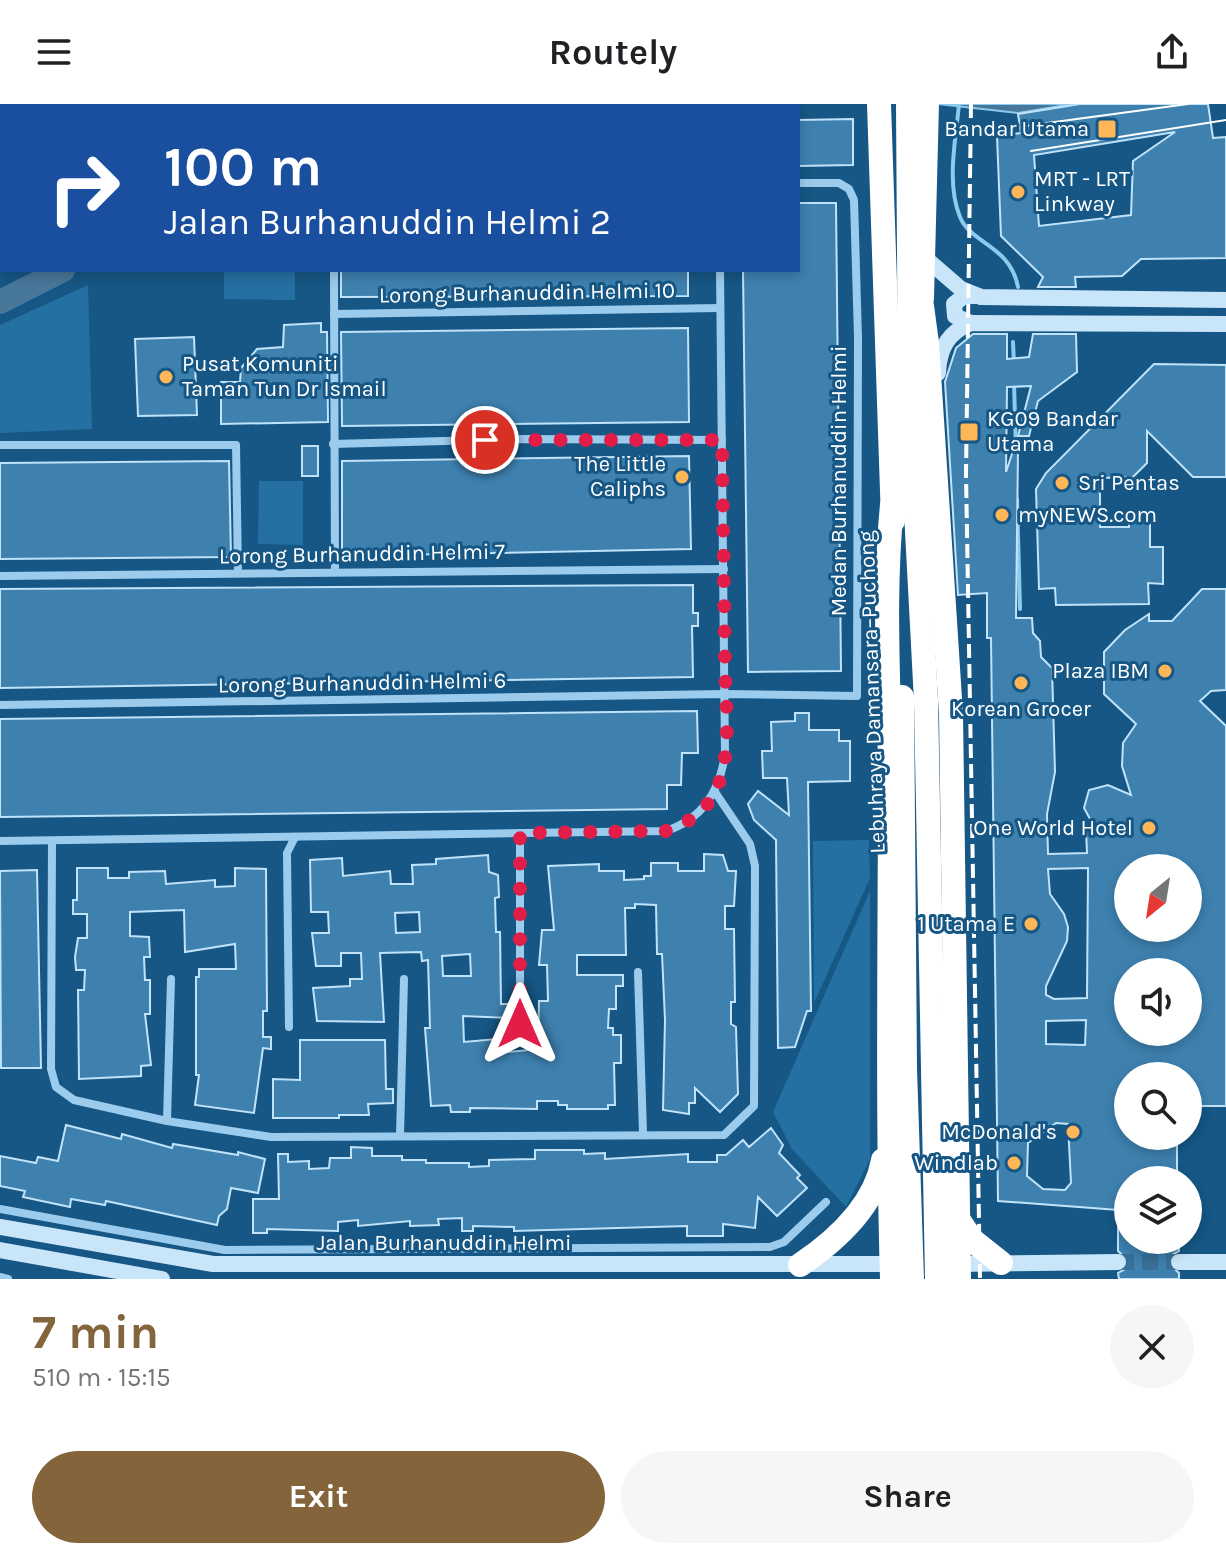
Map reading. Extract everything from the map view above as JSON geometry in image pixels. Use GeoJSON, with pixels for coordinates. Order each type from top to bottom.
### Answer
{"type":"FeatureCollection","features":[{"type":"Feature","properties":{"kind":"highway"},"geometry":{"type":"LineString","coordinates":[[911,422],[917,398],[924,257],[918,114]]}},
{"type":"Feature","properties":{"kind":"highway","name":"Lebuhraya Damansara–Puchong"},"geometry":{"type":"LineString","coordinates":[[918,114],[911,422],[914,699],[937,1279]]}},
{"type":"Feature","properties":{"kind":"highway","name":"Lebuhraya Damansara–Puchong"},"geometry":{"type":"LineString","coordinates":[[879,116],[892,505],[914,699],[905,1069],[912,1279]]}},
{"type":"Feature","properties":{"kind":"highway"},"geometry":{"type":"LineString","coordinates":[[922,306],[951,714],[959,1271]]}},
{"type":"Feature","properties":{"kind":"highway"},"geometry":{"type":"LineString","coordinates":[[892,505],[885,578],[890,768],[888,1132],[892,1272]]}},
{"type":"Feature","properties":{"kind":"highway"},"geometry":{"type":"LineString","coordinates":[[890,1221],[904,1235],[919,1237],[943,1231],[950,1223],[953,1131],[958,1120]]}},
{"type":"Feature","properties":{"kind":"highway"},"geometry":{"type":"LineString","coordinates":[[800,1265],[824,1249],[863,1207],[880,1178],[888,1132]]}},
{"type":"Feature","properties":{"kind":"highway"},"geometry":{"type":"LineString","coordinates":[[958,1219],[972,1240],[1001,1263]]}},
{"type":"Feature","properties":{"kind":"main road"},"geometry":{"type":"LineString","coordinates":[[924,257],[961,289],[981,297]]}},
{"type":"Feature","properties":{"kind":"main road"},"geometry":{"type":"LineString","coordinates":[[971,323],[955,316],[954,304],[964,296],[1226,300]]}},
{"type":"Feature","properties":{"kind":"main road"},"geometry":{"type":"LineString","coordinates":[[1121,323],[1122,299]]}},
{"type":"Feature","properties":{"kind":"main road"},"geometry":{"type":"LineString","coordinates":[[935,458],[938,358],[957,328],[971,323],[1226,324]]}},
{"type":"Feature","properties":{"kind":"main road","name":"Jalan Burhanuddin Helmi"},"geometry":{"type":"LineString","coordinates":[[0,1227],[212,1272],[800,1265],[892,1272],[959,1271],[1001,1263],[1118,1262]]}},
{"type":"Feature","properties":{"kind":"main road"},"geometry":{"type":"LineString","coordinates":[[0,1250],[162,1279]]}},
{"type":"Feature","properties":{"kind":"main road"},"geometry":{"type":"LineString","coordinates":[[1179,1262],[1226,1262]]}},
{"type":"Feature","properties":{"kind":"street","name":"Medan Burhanuddin Helmi"},"geometry":{"type":"LineString","coordinates":[[725,694],[857,696],[858,338],[854,200],[849,189],[839,183],[800,183]]}},
{"type":"Feature","properties":{"kind":"street"},"geometry":{"type":"LineString","coordinates":[[334,272],[335,572]]}},
{"type":"Feature","properties":{"kind":"street"},"geometry":{"type":"LineString","coordinates":[[0,841],[666,831],[686,824],[715,792],[725,755],[720,272]]}},
{"type":"Feature","properties":{"kind":"street","name":"Lorong Burhanuddin Helmi 10"},"geometry":{"type":"LineString","coordinates":[[334,314],[720,308]]}},
{"type":"Feature","properties":{"kind":"street"},"geometry":{"type":"LineString","coordinates":[[333,444],[516,439],[722,440]]}},
{"type":"Feature","properties":{"kind":"street"},"geometry":{"type":"LineString","coordinates":[[0,445],[236,445],[238,573]]}},
{"type":"Feature","properties":{"kind":"street","name":"Lorong Burhanuddin Helmi 7"},"geometry":{"type":"LineString","coordinates":[[0,576],[724,569]]}},
{"type":"Feature","properties":{"kind":"street","name":"Lorong Burhanuddin Helmi 6"},"geometry":{"type":"LineString","coordinates":[[0,705],[725,694]]}},
{"type":"Feature","properties":{"kind":"street"},"geometry":{"type":"LineString","coordinates":[[52,841],[51,1069],[56,1087],[74,1100],[167,1121],[271,1137],[724,1135],[754,1106],[755,866],[750,844],[715,792]]}},
{"type":"Feature","properties":{"kind":"street"},"geometry":{"type":"LineString","coordinates":[[520,833],[520,1024]]}},
{"type":"Feature","properties":{"kind":"street"},"geometry":{"type":"LineString","coordinates":[[289,1027],[287,853],[295,837]]}},
{"type":"Feature","properties":{"kind":"street"},"geometry":{"type":"LineString","coordinates":[[638,972],[643,1133]]}},
{"type":"Feature","properties":{"kind":"street"},"geometry":{"type":"LineString","coordinates":[[167,1121],[171,979]]}},
{"type":"Feature","properties":{"kind":"street"},"geometry":{"type":"LineString","coordinates":[[400,1136],[404,979]]}},
{"type":"Feature","properties":{"kind":"street","name":"Jalan Burhanuddin Helmi"},"geometry":{"type":"LineString","coordinates":[[0,1209],[225,1250],[754,1247],[784,1242],[826,1202]]}},
{"type":"Feature","properties":{"kind":"street"},"geometry":{"type":"LineString","coordinates":[[0,1277],[8,1279]]}},
{"type":"Feature","properties":{"kind":"shaded area"},"geometry":{"type":"Polygon","coordinates":[[[938,104],[1072,104],[1018,113],[938,104]]]}},
{"type":"Feature","properties":{"kind":"shaded area"},"geometry":{"type":"Polygon","coordinates":[[[224,272],[295,272],[295,300],[224,299],[224,272]]]}},
{"type":"Feature","properties":{"kind":"shaded area"},"geometry":{"type":"Polygon","coordinates":[[[88,285],[92,429],[0,433],[0,325],[88,285]]]}},
{"type":"Feature","properties":{"kind":"shaded area"},"geometry":{"type":"Polygon","coordinates":[[[259,481],[303,481],[303,545],[258,544],[259,481]]]}},
{"type":"Feature","properties":{"kind":"shaded area"},"geometry":{"type":"Polygon","coordinates":[[[869,840],[870,878],[814,1003],[813,841],[869,840]]]}},
{"type":"Feature","properties":{"kind":"shaded area"},"geometry":{"type":"Polygon","coordinates":[[[870,891],[870,1159],[846,1207],[792,1149],[773,1112],[870,891]]]}},
{"type":"Feature","properties":{"kind":"building"},"geometry":{"type":"Polygon","coordinates":[[[1080,104],[1208,104],[1213,138],[1226,137],[1226,258],[1141,259],[1122,276],[1075,277],[1076,287],[1038,287],[1043,277],[1001,236],[997,136],[1021,133],[1018,114],[1080,104]],[[1175,132],[1034,155],[1039,226],[1131,215],[1133,161],[1175,132]]]}},
{"type":"Feature","properties":{"kind":"building"},"geometry":{"type":"Polygon","coordinates":[[[853,119],[853,165],[800,166],[800,120],[853,119]]]}},
{"type":"Feature","properties":{"kind":"building"},"geometry":{"type":"Polygon","coordinates":[[[800,203],[836,203],[841,671],[748,672],[743,272],[800,272],[800,203]]]}},
{"type":"Feature","properties":{"kind":"building"},"geometry":{"type":"Polygon","coordinates":[[[341,272],[688,272],[688,296],[341,297],[341,272]]]}},
{"type":"Feature","properties":{"kind":"building"},"geometry":{"type":"Polygon","coordinates":[[[321,323],[321,332],[327,332],[328,422],[221,424],[221,382],[240,382],[241,368],[257,349],[283,347],[284,325],[321,323]]]}},
{"type":"Feature","properties":{"kind":"building"},"geometry":{"type":"Polygon","coordinates":[[[688,328],[689,422],[342,426],[341,332],[688,328]]]}},
{"type":"Feature","properties":{"kind":"building"},"geometry":{"type":"Polygon","coordinates":[[[973,334],[1007,334],[1007,359],[1029,357],[1033,334],[1076,334],[1077,372],[1038,401],[1029,436],[1018,436],[1031,386],[1007,387],[1006,472],[1014,448],[1018,449],[1016,618],[1032,618],[1033,633],[1040,641],[1041,657],[1052,668],[1055,772],[1047,814],[1048,854],[1087,853],[1086,830],[1096,830],[1084,808],[1089,790],[1108,785],[1131,795],[1122,766],[1123,743],[1136,724],[1104,694],[1104,652],[1125,630],[1149,614],[1149,621],[1172,621],[1202,589],[1226,589],[1226,690],[1211,691],[1200,701],[1226,726],[1226,1106],[1202,1106],[1202,1062],[1114,1062],[1114,1150],[1177,1150],[1177,1166],[1114,1166],[1114,1210],[998,1201],[991,638],[987,638],[987,593],[958,595],[945,382],[956,348],[973,334]],[[1088,868],[1048,869],[1050,894],[1064,914],[1068,927],[1067,941],[1046,986],[1046,995],[1054,999],[1087,998],[1088,868]],[[1086,1020],[1046,1021],[1046,1044],[1085,1045],[1086,1020]],[[1056,1123],[1028,1143],[1027,1176],[1043,1189],[1065,1190],[1071,1183],[1068,1124],[1056,1123]]]}},
{"type":"Feature","properties":{"kind":"building","name":"Pusat Komuniti Taman Tun Dr Ismail"},"geometry":{"type":"Polygon","coordinates":[[[194,337],[197,415],[138,416],[135,339],[194,337]]]}},
{"type":"Feature","properties":{"kind":"building","name":"Sri Pentas"},"geometry":{"type":"Polygon","coordinates":[[[1154,364],[1226,365],[1226,477],[1193,477],[1147,431],[1147,463],[1133,477],[1100,478],[1100,527],[1129,527],[1129,521],[1150,521],[1150,547],[1163,547],[1163,584],[1148,583],[1149,604],[1056,605],[1055,588],[1039,589],[1036,489],[1046,473],[1154,364]]]}},
{"type":"Feature","properties":{"kind":"building"},"geometry":{"type":"Polygon","coordinates":[[[302,446],[318,446],[318,476],[302,476],[302,446]]]}},
{"type":"Feature","properties":{"kind":"building"},"geometry":{"type":"Polygon","coordinates":[[[689,456],[691,549],[342,556],[342,461],[689,456]]]}},
{"type":"Feature","properties":{"kind":"building"},"geometry":{"type":"Polygon","coordinates":[[[229,461],[231,557],[0,559],[0,463],[229,461]]]}},
{"type":"Feature","properties":{"kind":"building"},"geometry":{"type":"Polygon","coordinates":[[[693,585],[693,613],[698,613],[698,626],[692,626],[693,677],[0,688],[0,589],[693,585]]]}},
{"type":"Feature","properties":{"kind":"building"},"geometry":{"type":"Polygon","coordinates":[[[697,711],[698,753],[682,753],[681,785],[667,785],[667,809],[0,817],[0,719],[697,711]]]}},
{"type":"Feature","properties":{"kind":"building"},"geometry":{"type":"Polygon","coordinates":[[[795,713],[809,713],[809,730],[839,730],[839,741],[850,741],[850,781],[808,782],[811,1011],[807,1011],[795,1047],[778,1048],[776,840],[754,820],[748,804],[758,791],[789,815],[787,778],[763,778],[762,751],[772,751],[771,722],[795,721],[795,713]]]}},
{"type":"Feature","properties":{"kind":"building"},"geometry":{"type":"Polygon","coordinates":[[[704,854],[723,855],[728,871],[736,871],[734,906],[725,906],[725,929],[734,929],[735,1002],[731,1002],[731,1024],[736,1027],[738,1094],[720,1112],[695,1088],[695,1103],[689,1103],[689,1114],[663,1110],[665,1020],[662,954],[657,954],[656,905],[635,904],[635,908],[625,908],[626,955],[577,955],[577,975],[623,975],[623,986],[616,986],[616,1009],[609,1009],[608,1028],[613,1028],[613,1035],[621,1035],[621,1063],[614,1063],[615,1105],[608,1105],[608,1109],[567,1109],[567,1105],[558,1105],[558,1101],[537,1101],[537,1109],[470,1108],[470,1112],[451,1112],[450,1105],[431,1106],[425,1028],[430,1028],[428,960],[422,961],[421,952],[380,953],[384,1022],[317,1021],[313,988],[350,986],[350,979],[362,979],[361,953],[341,953],[341,966],[316,966],[312,933],[329,933],[328,912],[311,912],[310,860],[342,858],[343,876],[390,871],[391,884],[413,884],[412,865],[436,864],[436,859],[488,855],[489,872],[498,875],[499,897],[495,898],[496,932],[500,932],[501,1004],[510,1004],[510,1018],[463,1016],[464,1042],[508,1038],[509,1052],[538,1049],[539,1001],[548,1001],[547,965],[539,965],[542,930],[554,930],[548,866],[599,864],[599,871],[624,871],[624,880],[651,876],[651,863],[678,863],[678,871],[704,871],[704,854]],[[419,912],[395,913],[396,933],[420,932],[419,912]],[[470,954],[442,956],[443,976],[471,976],[470,954]]]}},
{"type":"Feature","properties":{"kind":"building"},"geometry":{"type":"Polygon","coordinates":[[[77,868],[108,868],[108,878],[129,878],[129,872],[165,871],[166,884],[215,880],[215,887],[235,886],[235,868],[266,869],[267,1011],[263,1011],[263,1037],[271,1037],[271,1049],[263,1048],[254,1113],[195,1105],[199,1075],[196,1075],[196,977],[199,977],[199,969],[236,969],[235,944],[185,952],[184,910],[130,912],[130,936],[149,937],[150,957],[144,957],[145,980],[150,980],[150,1014],[145,1014],[151,1065],[141,1066],[141,1076],[79,1079],[78,990],[84,990],[85,970],[76,970],[75,957],[78,938],[87,938],[87,914],[73,914],[73,900],[77,900],[77,868]]]}},
{"type":"Feature","properties":{"kind":"building"},"geometry":{"type":"Polygon","coordinates":[[[37,870],[41,1068],[1,1068],[0,871],[37,870]]]}},
{"type":"Feature","properties":{"kind":"building"},"geometry":{"type":"Polygon","coordinates":[[[300,1040],[385,1040],[386,1089],[393,1089],[393,1103],[368,1104],[369,1115],[273,1118],[273,1079],[300,1080],[300,1040]]]}},
{"type":"Feature","properties":{"kind":"building"},"geometry":{"type":"Polygon","coordinates":[[[66,1125],[121,1139],[122,1134],[172,1148],[173,1144],[238,1155],[238,1152],[265,1159],[258,1193],[231,1188],[227,1209],[219,1216],[217,1225],[106,1201],[105,1205],[71,1199],[70,1207],[23,1197],[25,1191],[0,1186],[0,1156],[36,1163],[38,1157],[58,1161],[66,1125]]]}},
{"type":"Feature","properties":{"kind":"building"},"geometry":{"type":"Polygon","coordinates":[[[771,1128],[783,1145],[779,1153],[800,1175],[797,1178],[807,1188],[777,1216],[758,1197],[755,1228],[723,1224],[723,1236],[687,1236],[687,1226],[514,1231],[514,1227],[473,1226],[473,1231],[462,1231],[462,1218],[438,1219],[439,1225],[410,1226],[410,1221],[358,1226],[358,1220],[338,1222],[338,1231],[267,1229],[267,1233],[253,1233],[253,1199],[279,1199],[278,1154],[288,1154],[288,1162],[309,1161],[309,1169],[329,1168],[330,1158],[351,1158],[351,1147],[372,1148],[372,1156],[402,1156],[402,1160],[426,1160],[426,1163],[469,1163],[469,1167],[489,1166],[489,1160],[535,1159],[535,1150],[584,1150],[584,1154],[605,1153],[605,1159],[688,1154],[688,1162],[717,1162],[717,1155],[726,1155],[743,1140],[749,1147],[771,1128]]]}},
{"type":"Feature","properties":{"kind":"building"},"geometry":{"type":"Polygon","coordinates":[[[1121,1254],[1174,1254],[1168,1263],[1179,1273],[1179,1279],[1119,1279],[1118,1273],[1127,1268],[1129,1261],[1121,1254]]]}},
{"type":"Feature","properties":{"kind":"waterway"},"geometry":{"type":"LineString","coordinates":[[959,104],[953,176],[960,217],[965,226],[1007,262],[1018,287]]}},
{"type":"Feature","properties":{"kind":"waterway"},"geometry":{"type":"LineString","coordinates":[[0,302],[59,272]]}},
{"type":"Feature","properties":{"kind":"waterway"},"geometry":{"type":"LineString","coordinates":[[1013,342],[1014,363]]}},
{"type":"Feature","properties":{"kind":"waterway"},"geometry":{"type":"LineString","coordinates":[[1014,383],[1016,451]]}},
{"type":"Feature","properties":{"kind":"waterway"},"geometry":{"type":"LineString","coordinates":[[1017,499],[1020,609]]}},
{"type":"Feature","properties":{"kind":"tunnel"},"geometry":{"type":"LineString","coordinates":[[1118,1262],[1179,1262]]}},
{"type":"Feature","properties":{"kind":"tram line"},"geometry":{"type":"LineString","coordinates":[[1025,126],[1188,104]]}},
{"type":"Feature","properties":{"kind":"tram line"},"geometry":{"type":"LineString","coordinates":[[1031,151],[1226,120]]}},
{"type":"Feature","properties":{"kind":"railway"},"geometry":{"type":"LineString","coordinates":[[971,104],[966,474],[980,1279]]}},
{"type":"Feature","properties":{"kind":"place","name":"Bandar Utama"},"geometry":{"type":"Point","coordinates":[1107,129]}},
{"type":"Feature","properties":{"kind":"place","name":"MRT - LRT Linkway"},"geometry":{"type":"Point","coordinates":[1018,192]}},
{"type":"Feature","properties":{"kind":"place","name":"Pusat Komuniti Taman Tun Dr Ismail"},"geometry":{"type":"Point","coordinates":[166,377]}},
{"type":"Feature","properties":{"kind":"place","name":"KG09 Bandar Utama"},"geometry":{"type":"Point","coordinates":[969,432]}},
{"type":"Feature","properties":{"kind":"place","name":"The Little Caliphs"},"geometry":{"type":"Point","coordinates":[682,477]}},
{"type":"Feature","properties":{"kind":"place","name":"Sri Pentas"},"geometry":{"type":"Point","coordinates":[1062,483]}},
{"type":"Feature","properties":{"kind":"place","name":"myNEWS.com"},"geometry":{"type":"Point","coordinates":[1002,515]}},
{"type":"Feature","properties":{"kind":"place","name":"Plaza IBM"},"geometry":{"type":"Point","coordinates":[1165,671]}},
{"type":"Feature","properties":{"kind":"place","name":"Korean Grocer"},"geometry":{"type":"Point","coordinates":[1021,683]}},
{"type":"Feature","properties":{"kind":"place","name":"One World Hotel"},"geometry":{"type":"Point","coordinates":[1149,828]}},
{"type":"Feature","properties":{"kind":"place","name":"1 Utama E"},"geometry":{"type":"Point","coordinates":[1031,924]}},
{"type":"Feature","properties":{"kind":"place","name":"McDonald's"},"geometry":{"type":"Point","coordinates":[1073,1132]}},
{"type":"Feature","properties":{"kind":"place","name":"Windlab"},"geometry":{"type":"Point","coordinates":[1014,1163]}},
{"type":"Feature","properties":{"kind":"route"},"geometry":{"type":"LineString","coordinates":[[485,440],[722,440],[725,755],[722,775],[715,792],[701,811],[686,824],[666,831],[520,833],[520,1024]]}}]}
